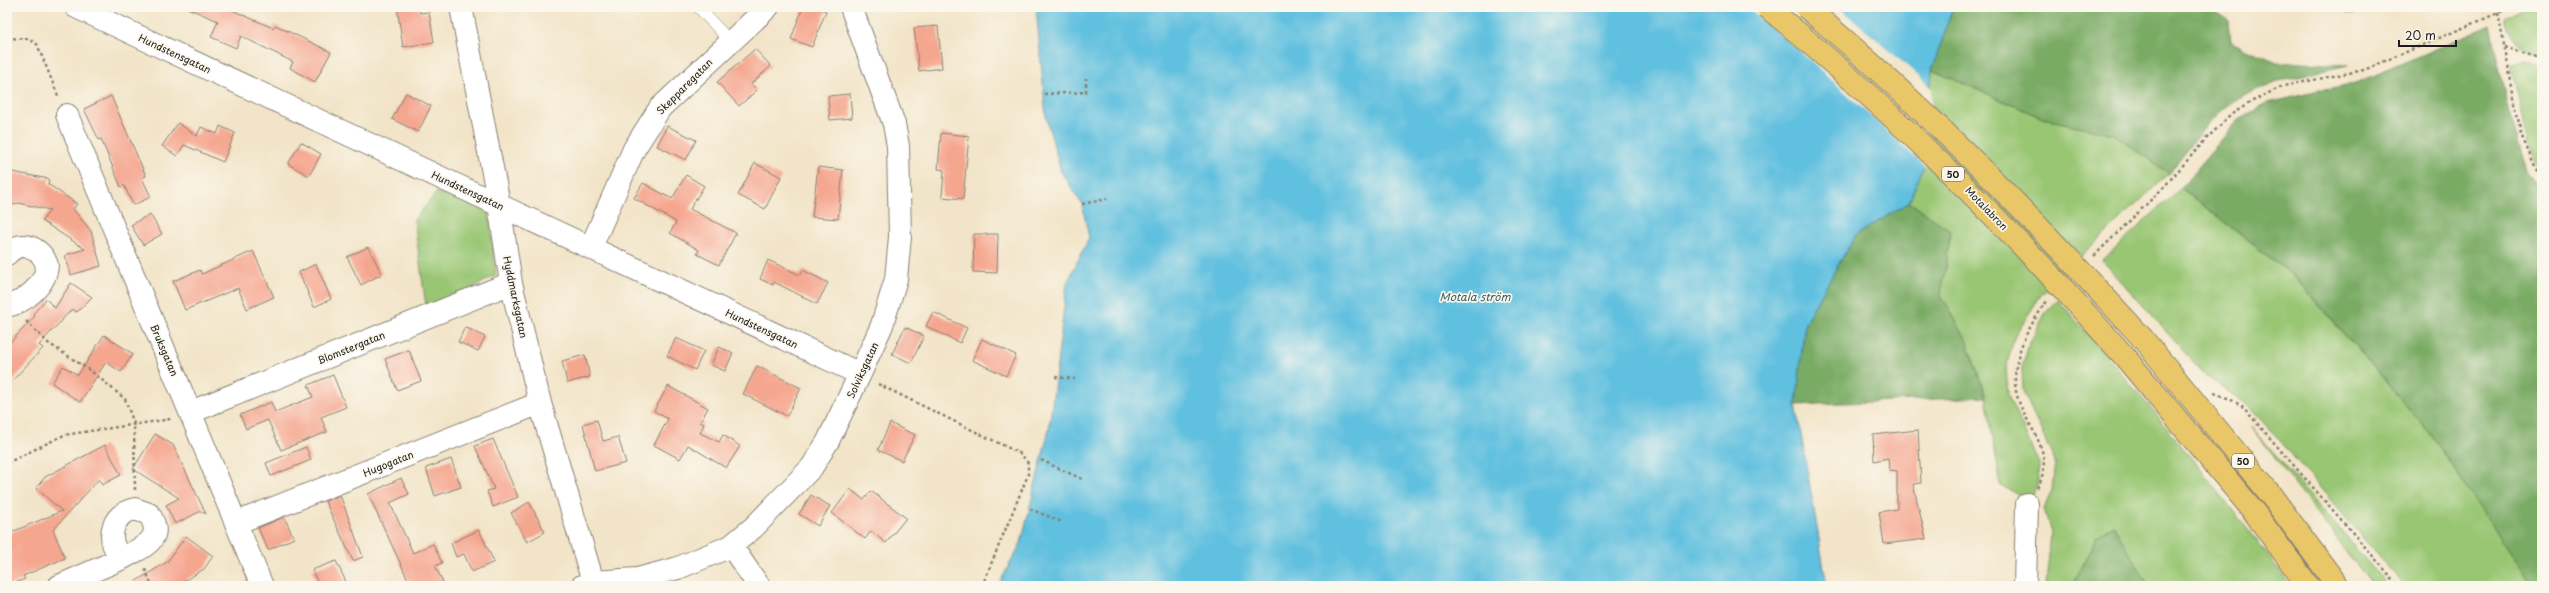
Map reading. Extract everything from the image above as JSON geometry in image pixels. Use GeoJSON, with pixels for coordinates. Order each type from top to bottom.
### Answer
{"type":"FeatureCollection","features":[{"type":"Feature","properties":{"kind":"highway","name":"Motalabron"},"geometry":{"type":"LineString","coordinates":[[1767,7],[1833,64],[1963,182],[2043,266],[2124,356],[2231,484],[2308,586]]}},
{"type":"Feature","properties":{"kind":"highway","name":"50"},"geometry":{"type":"LineString","coordinates":[[1806,7],[1978,164],[2061,249],[2143,339],[2267,490],[2338,586]]}},
{"type":"Feature","properties":{"kind":"street","name":"Hundstensgatan"},"geometry":{"type":"LineString","coordinates":[[76,7],[860,374]]}},
{"type":"Feature","properties":{"kind":"street","name":"Hyddmarksgatan"},"geometry":{"type":"LineString","coordinates":[[461,7],[498,204],[511,283],[540,403],[588,584]]}},
{"type":"Feature","properties":{"kind":"street","name":"Skepparegatan"},"geometry":{"type":"LineString","coordinates":[[591,247],[634,149],[660,108],[768,7]]}},
{"type":"Feature","properties":{"kind":"street","name":"Solviksgatan"},"geometry":{"type":"LineString","coordinates":[[588,584],[637,583],[731,546],[754,527],[812,467],[828,441],[860,374],[882,325],[896,279],[900,236],[898,169],[894,124],[851,7]]}},
{"type":"Feature","properties":{"kind":"street","name":"Bruksgatan"},"geometry":{"type":"LineString","coordinates":[[67,115],[262,586]]}},
{"type":"Feature","properties":{"kind":"street"},"geometry":{"type":"LineString","coordinates":[[7,254],[16,247],[28,246],[39,251],[48,265],[43,278],[35,289],[28,296],[10,306]]}},
{"type":"Feature","properties":{"kind":"street","name":"Blomstergatan"},"geometry":{"type":"LineString","coordinates":[[191,412],[511,283]]}},
{"type":"Feature","properties":{"kind":"street","name":"Hugogatan"},"geometry":{"type":"LineString","coordinates":[[236,523],[540,403]]}},
{"type":"Feature","properties":{"kind":"street"},"geometry":{"type":"LineString","coordinates":[[2025,586],[2027,504]]}},
{"type":"Feature","properties":{"kind":"street"},"geometry":{"type":"LineString","coordinates":[[59,586],[123,558],[150,542],[154,536],[156,528],[149,514],[135,509],[122,514],[113,527],[113,543],[123,558]]}},
{"type":"Feature","properties":{"kind":"street"},"geometry":{"type":"LineString","coordinates":[[731,546],[759,586]]}},
{"type":"Feature","properties":{"kind":"lane"},"geometry":{"type":"LineString","coordinates":[[698,7],[730,41]]}},
{"type":"Feature","properties":{"kind":"lane"},"geometry":{"type":"LineString","coordinates":[[2347,7],[2352,7]]}},
{"type":"Feature","properties":{"kind":"path"},"geometry":{"type":"LineString","coordinates":[[2090,260],[2163,188],[2206,138],[2232,114],[2256,99],[2283,86],[2364,70],[2512,7]]}},
{"type":"Feature","properties":{"kind":"path"},"geometry":{"type":"LineString","coordinates":[[2498,13],[2521,134],[2542,184]]}},
{"type":"Feature","properties":{"kind":"path"},"geometry":{"type":"LineString","coordinates":[[7,38],[28,39],[37,44],[67,115]]}},
{"type":"Feature","properties":{"kind":"path"},"geometry":{"type":"LineString","coordinates":[[2504,47],[2542,60]]}},
{"type":"Feature","properties":{"kind":"path"},"geometry":{"type":"LineString","coordinates":[[1044,94],[1086,92],[1086,78]]}},
{"type":"Feature","properties":{"kind":"path"},"geometry":{"type":"LineString","coordinates":[[1082,204],[1107,198]]}},
{"type":"Feature","properties":{"kind":"path"},"geometry":{"type":"LineString","coordinates":[[2027,504],[2042,479],[2045,461],[2042,447],[2022,410],[2015,380],[2020,347],[2030,326],[2053,296]]}},
{"type":"Feature","properties":{"kind":"path"},"geometry":{"type":"LineString","coordinates":[[10,306],[48,343],[117,390],[125,399],[134,424],[135,509]]}},
{"type":"Feature","properties":{"kind":"path"},"geometry":{"type":"LineString","coordinates":[[860,374],[1020,454],[1028,463],[1028,475],[1020,497],[982,586]]}},
{"type":"Feature","properties":{"kind":"path"},"geometry":{"type":"LineString","coordinates":[[1055,377],[1075,379]]}},
{"type":"Feature","properties":{"kind":"path"},"geometry":{"type":"LineString","coordinates":[[2212,392],[2230,399],[2242,406],[2399,586]]}},
{"type":"Feature","properties":{"kind":"path"},"geometry":{"type":"LineString","coordinates":[[7,463],[64,435],[176,419],[191,412]]}},
{"type":"Feature","properties":{"kind":"path"},"geometry":{"type":"LineString","coordinates":[[1041,460],[1084,480]]}},
{"type":"Feature","properties":{"kind":"path"},"geometry":{"type":"LineString","coordinates":[[1030,509],[1062,522]]}},
{"type":"Feature","properties":{"kind":"path"},"geometry":{"type":"LineString","coordinates":[[1001,580],[1011,586]]}},
{"type":"Feature","properties":{"kind":"green space"},"geometry":{"type":"Polygon","coordinates":[[[1953,7],[2208,7],[2229,21],[2231,42],[2277,62],[2348,65],[2294,77],[2259,89],[2242,97],[2227,107],[2207,125],[2169,173],[2114,134],[2045,119],[1932,70],[1953,7]]]}},
{"type":"Feature","properties":{"kind":"green space"},"geometry":{"type":"Polygon","coordinates":[[[2524,7],[2542,7],[2542,55],[2521,46],[2516,42],[2512,38],[2506,25],[2504,17],[2524,7]]]}},
{"type":"Feature","properties":{"kind":"green space"},"geometry":{"type":"Polygon","coordinates":[[[2490,25],[2508,109],[2528,174],[2542,195],[2542,586],[2533,586],[2429,432],[2295,277],[2181,188],[2239,119],[2268,103],[2359,82],[2490,25]]]}},
{"type":"Feature","properties":{"kind":"green space"},"geometry":{"type":"Polygon","coordinates":[[[2526,60],[2542,65],[2542,175],[2528,140],[2511,65],[2526,60]]]}},
{"type":"Feature","properties":{"kind":"green space"},"geometry":{"type":"Polygon","coordinates":[[[1932,70],[2045,119],[2114,134],[2169,173],[2041,295],[2015,335],[2006,367],[2008,395],[2040,466],[2037,486],[2031,500],[2001,486],[1986,397],[1965,337],[1941,295],[1951,231],[1909,202],[1925,164],[1932,70]]]}},
{"type":"Feature","properties":{"kind":"green space"},"geometry":{"type":"Polygon","coordinates":[[[446,181],[488,202],[496,275],[427,313],[414,220],[446,181]]]}},
{"type":"Feature","properties":{"kind":"green space"},"geometry":{"type":"Polygon","coordinates":[[[2181,188],[2294,277],[2429,432],[2533,586],[2404,586],[2275,435],[2246,404],[2206,376],[2102,260],[2181,188]]]}},
{"type":"Feature","properties":{"kind":"green space"},"geometry":{"type":"Polygon","coordinates":[[[1909,202],[1951,231],[1941,295],[1965,337],[1986,397],[1796,405],[1805,322],[1855,236],[1909,202]]]}},
{"type":"Feature","properties":{"kind":"green space"},"geometry":{"type":"Polygon","coordinates":[[[2058,300],[2178,441],[2291,586],[2149,586],[2113,525],[2096,537],[2073,586],[2046,586],[2051,532],[2044,509],[2052,490],[2055,462],[2023,391],[2022,367],[2029,344],[2046,312],[2058,300]]]}},
{"type":"Feature","properties":{"kind":"green space"},"geometry":{"type":"Polygon","coordinates":[[[2251,426],[2388,586],[2373,586],[2251,426]]]}},
{"type":"Feature","properties":{"kind":"green space"},"geometry":{"type":"Polygon","coordinates":[[[2113,525],[2149,586],[2073,586],[2096,537],[2113,525]]]}},
{"type":"Feature","properties":{"kind":"water","name":"Motala ström"},"geometry":{"type":"Polygon","coordinates":[[[1036,7],[1953,7],[1932,70],[1925,164],[1909,202],[1855,236],[1805,322],[1796,405],[1827,586],[998,586],[1021,543],[1049,429],[1067,283],[1089,238],[1082,204],[1061,172],[1046,117],[1036,7]]]}},
{"type":"Feature","properties":{"kind":"pier"},"geometry":{"type":"Polygon","coordinates":[[[1747,7],[1839,7],[1915,73],[1932,89],[1926,167],[1797,48],[1747,7]]]}},
{"type":"Feature","properties":{"kind":"building"},"geometry":{"type":"Polygon","coordinates":[[[185,7],[225,7],[273,28],[275,25],[331,52],[315,82],[290,68],[293,62],[241,36],[236,48],[211,37],[218,21],[185,7]]]}},
{"type":"Feature","properties":{"kind":"building"},"geometry":{"type":"Polygon","coordinates":[[[397,7],[420,7],[420,13],[429,12],[434,42],[403,47],[397,7]]]}},
{"type":"Feature","properties":{"kind":"building"},"geometry":{"type":"Polygon","coordinates":[[[803,7],[816,7],[826,11],[812,47],[791,39],[803,7]]]}},
{"type":"Feature","properties":{"kind":"building"},"geometry":{"type":"Polygon","coordinates":[[[938,26],[942,68],[919,71],[914,28],[938,26]]]}},
{"type":"Feature","properties":{"kind":"building"},"geometry":{"type":"Polygon","coordinates":[[[755,49],[771,66],[751,84],[757,90],[739,106],[717,82],[755,49]]]}},
{"type":"Feature","properties":{"kind":"building"},"geometry":{"type":"Polygon","coordinates":[[[406,93],[431,106],[418,132],[392,119],[406,93]]]}},
{"type":"Feature","properties":{"kind":"building"},"geometry":{"type":"Polygon","coordinates":[[[850,94],[852,118],[830,120],[828,96],[850,94]]]}},
{"type":"Feature","properties":{"kind":"building"},"geometry":{"type":"Polygon","coordinates":[[[111,96],[146,176],[142,178],[151,197],[133,205],[124,185],[121,187],[101,139],[99,140],[84,109],[111,96]]]}},
{"type":"Feature","properties":{"kind":"building"},"geometry":{"type":"Polygon","coordinates":[[[178,123],[197,136],[201,127],[217,134],[220,126],[235,133],[223,162],[184,145],[177,156],[162,146],[178,123]]]}},
{"type":"Feature","properties":{"kind":"building"},"geometry":{"type":"Polygon","coordinates":[[[667,126],[696,140],[686,160],[657,146],[667,126]]]}},
{"type":"Feature","properties":{"kind":"building"},"geometry":{"type":"Polygon","coordinates":[[[941,133],[969,136],[963,199],[942,197],[944,170],[938,169],[941,133]]]}},
{"type":"Feature","properties":{"kind":"building"},"geometry":{"type":"Polygon","coordinates":[[[301,142],[321,154],[309,176],[288,164],[301,142]]]}},
{"type":"Feature","properties":{"kind":"building"},"geometry":{"type":"Polygon","coordinates":[[[755,163],[781,177],[765,209],[738,195],[755,163]]]}},
{"type":"Feature","properties":{"kind":"building"},"geometry":{"type":"Polygon","coordinates":[[[818,167],[843,170],[838,219],[812,217],[818,167]]]}},
{"type":"Feature","properties":{"kind":"building"},"geometry":{"type":"Polygon","coordinates":[[[7,171],[49,179],[48,184],[77,204],[73,209],[91,231],[101,266],[71,275],[65,255],[85,249],[42,221],[50,210],[18,203],[7,207],[7,171]]]}},
{"type":"Feature","properties":{"kind":"building"},"geometry":{"type":"Polygon","coordinates":[[[686,175],[704,186],[690,209],[736,233],[719,265],[697,254],[699,250],[670,233],[676,222],[634,198],[643,183],[672,199],[686,175]]]}},
{"type":"Feature","properties":{"kind":"building"},"geometry":{"type":"Polygon","coordinates":[[[150,214],[162,234],[143,245],[131,225],[150,214]]]}},
{"type":"Feature","properties":{"kind":"building"},"geometry":{"type":"Polygon","coordinates":[[[974,234],[998,234],[997,273],[973,272],[974,234]]]}},
{"type":"Feature","properties":{"kind":"building"},"geometry":{"type":"Polygon","coordinates":[[[368,247],[382,274],[361,285],[347,257],[368,247]]]}},
{"type":"Feature","properties":{"kind":"building"},"geometry":{"type":"Polygon","coordinates":[[[253,251],[274,297],[247,309],[238,288],[185,310],[173,281],[200,270],[202,274],[253,251]]]}},
{"type":"Feature","properties":{"kind":"building"},"geometry":{"type":"Polygon","coordinates":[[[768,260],[800,275],[803,270],[828,283],[817,304],[774,282],[773,285],[760,279],[768,260]]]}},
{"type":"Feature","properties":{"kind":"building"},"geometry":{"type":"Polygon","coordinates":[[[316,264],[331,299],[314,307],[299,272],[316,264]]]}},
{"type":"Feature","properties":{"kind":"building"},"geometry":{"type":"Polygon","coordinates":[[[71,283],[92,297],[77,312],[72,309],[39,345],[43,348],[7,386],[7,346],[35,316],[33,314],[46,299],[55,308],[71,283]]]}},
{"type":"Feature","properties":{"kind":"building"},"geometry":{"type":"Polygon","coordinates":[[[933,312],[967,328],[960,343],[926,326],[933,312]]]}},
{"type":"Feature","properties":{"kind":"building"},"geometry":{"type":"Polygon","coordinates":[[[465,327],[485,337],[478,351],[458,342],[465,327]]]}},
{"type":"Feature","properties":{"kind":"building"},"geometry":{"type":"Polygon","coordinates":[[[905,327],[924,336],[911,363],[892,354],[905,327]]]}},
{"type":"Feature","properties":{"kind":"building"},"geometry":{"type":"Polygon","coordinates":[[[104,335],[133,354],[121,372],[106,362],[80,402],[52,383],[63,366],[78,375],[104,335]]]}},
{"type":"Feature","properties":{"kind":"building"},"geometry":{"type":"Polygon","coordinates":[[[676,338],[704,351],[695,370],[667,356],[676,338]]]}},
{"type":"Feature","properties":{"kind":"building"},"geometry":{"type":"Polygon","coordinates":[[[982,339],[1016,355],[1006,376],[972,360],[982,339]]]}},
{"type":"Feature","properties":{"kind":"building"},"geometry":{"type":"Polygon","coordinates":[[[719,347],[733,353],[725,371],[711,365],[719,347]]]}},
{"type":"Feature","properties":{"kind":"building"},"geometry":{"type":"Polygon","coordinates":[[[409,350],[421,381],[397,390],[385,359],[409,350]]]}},
{"type":"Feature","properties":{"kind":"building"},"geometry":{"type":"Polygon","coordinates":[[[585,355],[590,377],[567,383],[562,361],[585,355]]]}},
{"type":"Feature","properties":{"kind":"building"},"geometry":{"type":"Polygon","coordinates":[[[757,366],[801,388],[787,416],[743,394],[757,366]]]}},
{"type":"Feature","properties":{"kind":"building"},"geometry":{"type":"Polygon","coordinates":[[[333,375],[346,407],[321,417],[327,432],[281,450],[268,420],[246,429],[240,415],[271,402],[275,412],[313,397],[308,385],[333,375]]]}},
{"type":"Feature","properties":{"kind":"building"},"geometry":{"type":"Polygon","coordinates":[[[668,386],[708,408],[700,422],[704,424],[700,433],[719,442],[723,435],[740,446],[726,468],[688,445],[680,459],[654,445],[668,419],[654,411],[668,386]]]}},
{"type":"Feature","properties":{"kind":"building"},"geometry":{"type":"Polygon","coordinates":[[[597,420],[603,441],[618,437],[626,463],[595,471],[583,424],[597,420]]]}},
{"type":"Feature","properties":{"kind":"building"},"geometry":{"type":"Polygon","coordinates":[[[890,423],[915,435],[902,461],[878,450],[890,423]]]}},
{"type":"Feature","properties":{"kind":"building"},"geometry":{"type":"Polygon","coordinates":[[[1918,430],[1921,483],[1913,484],[1926,539],[1884,544],[1879,512],[1897,509],[1897,471],[1889,470],[1888,458],[1874,461],[1873,435],[1918,430]]]}},
{"type":"Feature","properties":{"kind":"building"},"geometry":{"type":"Polygon","coordinates":[[[155,434],[173,445],[206,514],[201,511],[175,524],[166,505],[179,498],[133,469],[155,434]]]}},
{"type":"Feature","properties":{"kind":"building"},"geometry":{"type":"Polygon","coordinates":[[[493,439],[518,497],[493,507],[487,491],[494,489],[475,446],[493,439]]]}},
{"type":"Feature","properties":{"kind":"building"},"geometry":{"type":"Polygon","coordinates":[[[105,445],[121,475],[102,485],[99,479],[53,530],[65,558],[23,576],[25,579],[7,586],[7,534],[62,511],[36,488],[45,477],[105,445]]]}},
{"type":"Feature","properties":{"kind":"building"},"geometry":{"type":"Polygon","coordinates":[[[306,447],[311,460],[271,476],[266,463],[306,447]]]}},
{"type":"Feature","properties":{"kind":"building"},"geometry":{"type":"Polygon","coordinates":[[[451,459],[461,487],[435,496],[426,468],[451,459]]]}},
{"type":"Feature","properties":{"kind":"building"},"geometry":{"type":"Polygon","coordinates":[[[401,478],[409,494],[390,503],[413,553],[433,544],[442,563],[435,566],[443,582],[435,586],[411,586],[368,494],[401,478]]]}},
{"type":"Feature","properties":{"kind":"building"},"geometry":{"type":"Polygon","coordinates":[[[850,489],[864,500],[871,491],[906,518],[886,543],[871,531],[865,539],[832,513],[850,489]]]}},
{"type":"Feature","properties":{"kind":"building"},"geometry":{"type":"Polygon","coordinates":[[[340,495],[363,557],[353,561],[325,501],[340,495]]]}},
{"type":"Feature","properties":{"kind":"building"},"geometry":{"type":"Polygon","coordinates":[[[811,495],[830,506],[818,526],[799,514],[811,495]]]}},
{"type":"Feature","properties":{"kind":"building"},"geometry":{"type":"Polygon","coordinates":[[[529,502],[545,532],[527,542],[511,513],[529,502]]]}},
{"type":"Feature","properties":{"kind":"building"},"geometry":{"type":"Polygon","coordinates":[[[284,517],[294,538],[268,550],[258,528],[284,517]]]}},
{"type":"Feature","properties":{"kind":"building"},"geometry":{"type":"Polygon","coordinates":[[[479,530],[494,562],[472,572],[464,554],[456,557],[451,543],[479,530]]]}},
{"type":"Feature","properties":{"kind":"building"},"geometry":{"type":"Polygon","coordinates":[[[186,536],[213,556],[204,569],[176,586],[128,586],[167,562],[186,536]]]}},
{"type":"Feature","properties":{"kind":"building"},"geometry":{"type":"Polygon","coordinates":[[[336,561],[348,586],[319,586],[312,570],[336,561]]]}}]}
